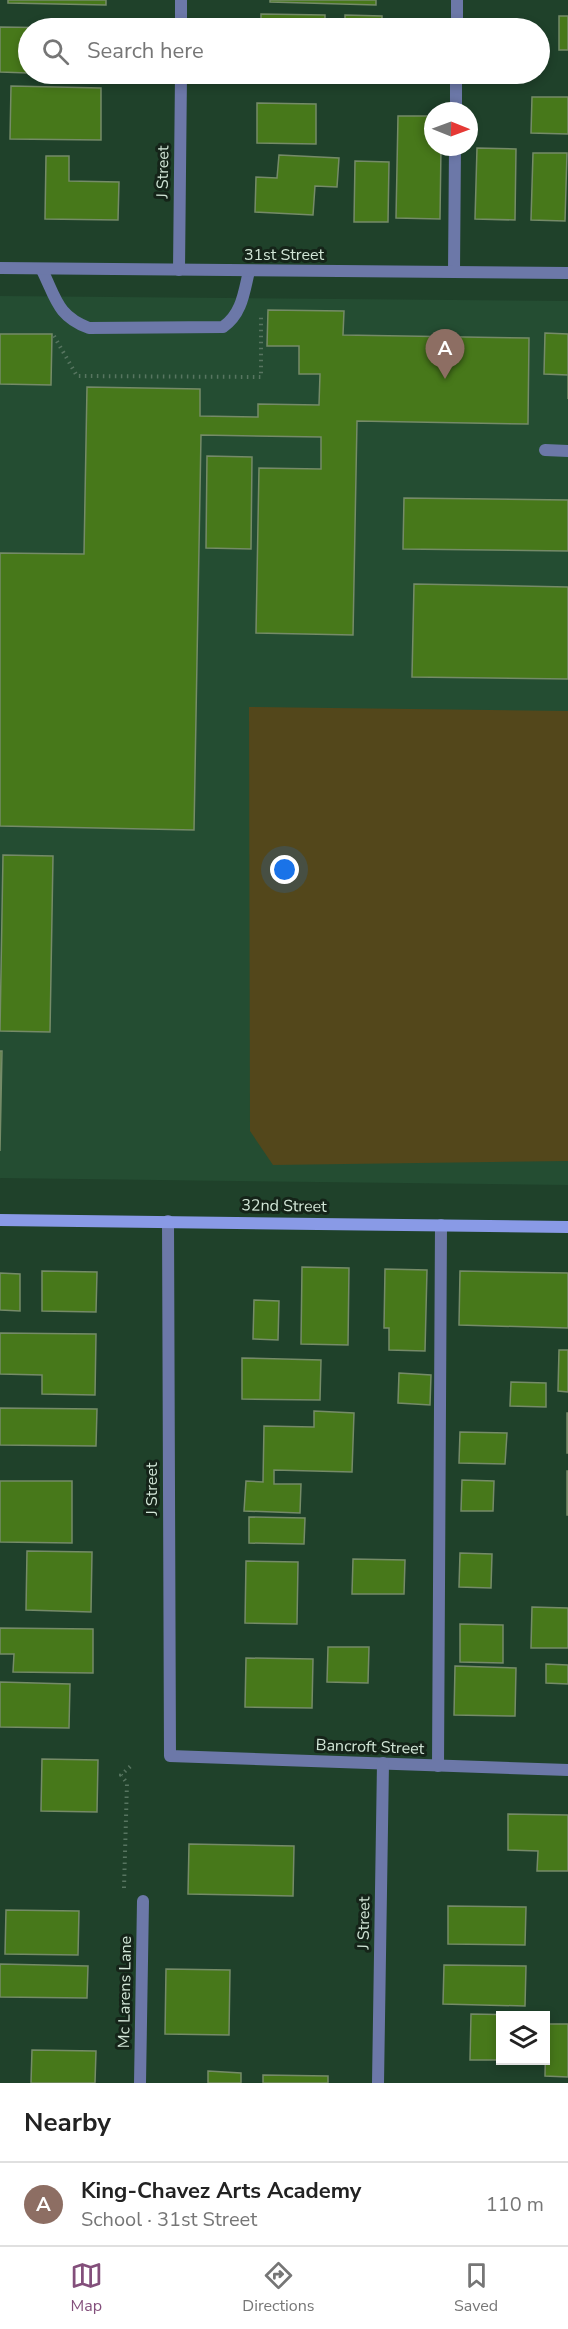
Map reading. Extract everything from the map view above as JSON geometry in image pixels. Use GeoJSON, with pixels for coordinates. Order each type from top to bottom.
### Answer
{"type":"FeatureCollection","features":[{"type":"Feature","properties":{"kind":"main road","name":"32nd Street"},"geometry":{"type":"LineString","coordinates":[[0,1220],[568,1227]]}},
{"type":"Feature","properties":{"kind":"street"},"geometry":{"type":"LineString","coordinates":[[181,0],[181,18]]}},
{"type":"Feature","properties":{"kind":"street"},"geometry":{"type":"LineString","coordinates":[[457,0],[457,18]]}},
{"type":"Feature","properties":{"kind":"street","name":"J Street"},"geometry":{"type":"LineString","coordinates":[[178,270],[181,84]]}},
{"type":"Feature","properties":{"kind":"street"},"geometry":{"type":"LineString","coordinates":[[456,84],[456,102]]}},
{"type":"Feature","properties":{"kind":"street"},"geometry":{"type":"LineString","coordinates":[[454,272],[455,156]]}},
{"type":"Feature","properties":{"kind":"street","name":"31st Street"},"geometry":{"type":"LineString","coordinates":[[0,268],[568,273]]}},
{"type":"Feature","properties":{"kind":"street"},"geometry":{"type":"LineString","coordinates":[[42,270],[65,316],[89,328],[223,327],[238,312],[249,271]]}},
{"type":"Feature","properties":{"kind":"street"},"geometry":{"type":"LineString","coordinates":[[545,450],[568,451]]}},
{"type":"Feature","properties":{"kind":"street","name":"J Street"},"geometry":{"type":"LineString","coordinates":[[168,1221],[170,1756]]}},
{"type":"Feature","properties":{"kind":"street"},"geometry":{"type":"LineString","coordinates":[[438,1766],[441,1225]]}},
{"type":"Feature","properties":{"kind":"street","name":"Bancroft Street"},"geometry":{"type":"LineString","coordinates":[[170,1756],[568,1770]]}},
{"type":"Feature","properties":{"kind":"street","name":"J Street"},"geometry":{"type":"LineString","coordinates":[[378,2083],[383,1763]]}},
{"type":"Feature","properties":{"kind":"street","name":"Mc Larens Lane"},"geometry":{"type":"LineString","coordinates":[[140,2083],[143,1901]]}},
{"type":"Feature","properties":{"kind":"path"},"geometry":{"type":"LineString","coordinates":[[51,330],[77,376],[261,377],[261,304]]}},
{"type":"Feature","properties":{"kind":"path"},"geometry":{"type":"LineString","coordinates":[[124,1890],[127,1783],[121,1775],[133,1764]]}},
{"type":"Feature","properties":{"kind":"shaded area"},"geometry":{"type":"Polygon","coordinates":[[[0,296],[568,301],[568,1185],[0,1178],[0,296]]]}},
{"type":"Feature","properties":{"kind":"shaded area"},"geometry":{"type":"Polygon","coordinates":[[[249,707],[568,711],[568,1161],[273,1165],[250,1131],[249,707]]]}},
{"type":"Feature","properties":{"kind":"building"},"geometry":{"type":"Polygon","coordinates":[[[8,0],[106,0],[106,5],[8,3],[8,0]]]}},
{"type":"Feature","properties":{"kind":"building"},"geometry":{"type":"Polygon","coordinates":[[[270,0],[376,0],[376,5],[270,2],[270,0]]]}},
{"type":"Feature","properties":{"kind":"building"},"geometry":{"type":"Polygon","coordinates":[[[261,14],[325,15],[325,18],[261,18],[261,14]]]}},
{"type":"Feature","properties":{"kind":"building"},"geometry":{"type":"Polygon","coordinates":[[[345,15],[382,16],[382,18],[345,18],[345,15]]]}},
{"type":"Feature","properties":{"kind":"building"},"geometry":{"type":"Polygon","coordinates":[[[559,16],[568,16],[568,50],[559,50],[559,16]]]}},
{"type":"Feature","properties":{"kind":"building"},"geometry":{"type":"Polygon","coordinates":[[[0,27],[18,27],[18,73],[0,72],[0,27]]]}},
{"type":"Feature","properties":{"kind":"building"},"geometry":{"type":"Polygon","coordinates":[[[11,86],[101,88],[101,140],[10,139],[11,86]]]}},
{"type":"Feature","properties":{"kind":"building"},"geometry":{"type":"Polygon","coordinates":[[[532,97],[568,97],[568,134],[531,133],[532,97]]]}},
{"type":"Feature","properties":{"kind":"building"},"geometry":{"type":"Polygon","coordinates":[[[257,103],[316,104],[316,144],[257,143],[257,103]]]}},
{"type":"Feature","properties":{"kind":"building"},"geometry":{"type":"Polygon","coordinates":[[[398,116],[424,116],[424,156],[441,156],[440,219],[396,218],[398,116]]]}},
{"type":"Feature","properties":{"kind":"building"},"geometry":{"type":"Polygon","coordinates":[[[478,148],[516,149],[515,220],[475,219],[478,148]]]}},
{"type":"Feature","properties":{"kind":"building"},"geometry":{"type":"Polygon","coordinates":[[[533,153],[567,153],[565,221],[531,220],[533,153]]]}},
{"type":"Feature","properties":{"kind":"building"},"geometry":{"type":"Polygon","coordinates":[[[279,155],[339,158],[337,187],[315,186],[313,215],[255,212],[256,177],[277,178],[279,155]]]}},
{"type":"Feature","properties":{"kind":"building"},"geometry":{"type":"Polygon","coordinates":[[[46,156],[69,156],[69,181],[119,182],[118,220],[45,219],[46,156]]]}},
{"type":"Feature","properties":{"kind":"building"},"geometry":{"type":"Polygon","coordinates":[[[355,161],[389,162],[388,222],[354,222],[355,161]]]}},
{"type":"Feature","properties":{"kind":"building"},"geometry":{"type":"Polygon","coordinates":[[[268,310],[344,311],[343,335],[529,338],[528,424],[357,421],[353,635],[256,633],[259,468],[321,469],[321,437],[201,435],[194,830],[0,826],[0,553],[84,554],[87,387],[200,389],[200,416],[258,417],[258,404],[319,405],[320,374],[299,374],[299,346],[267,346],[268,310]]]}},
{"type":"Feature","properties":{"kind":"building"},"geometry":{"type":"Polygon","coordinates":[[[545,333],[568,334],[568,375],[544,374],[545,333]]]}},
{"type":"Feature","properties":{"kind":"building"},"geometry":{"type":"Polygon","coordinates":[[[0,334],[52,334],[51,385],[0,384],[0,334]]]}},
{"type":"Feature","properties":{"kind":"building"},"geometry":{"type":"Polygon","coordinates":[[[207,456],[252,457],[251,549],[206,548],[207,456]]]}},
{"type":"Feature","properties":{"kind":"building"},"geometry":{"type":"Polygon","coordinates":[[[404,498],[568,500],[568,551],[403,549],[404,498]]]}},
{"type":"Feature","properties":{"kind":"building"},"geometry":{"type":"Polygon","coordinates":[[[414,584],[568,587],[568,679],[412,677],[414,584]]]}},
{"type":"Feature","properties":{"kind":"building"},"geometry":{"type":"Polygon","coordinates":[[[3,855],[53,856],[50,1032],[0,1031],[3,855]]]}},
{"type":"Feature","properties":{"kind":"building"},"geometry":{"type":"Polygon","coordinates":[[[0,1051],[2,1051],[0,1151],[0,1051]]]}},
{"type":"Feature","properties":{"kind":"building"},"geometry":{"type":"Polygon","coordinates":[[[302,1267],[349,1268],[348,1345],[301,1344],[302,1267]]]}},
{"type":"Feature","properties":{"kind":"building"},"geometry":{"type":"Polygon","coordinates":[[[385,1269],[427,1270],[425,1351],[389,1350],[389,1328],[384,1328],[385,1269]]]}},
{"type":"Feature","properties":{"kind":"building"},"geometry":{"type":"Polygon","coordinates":[[[42,1271],[97,1272],[96,1312],[42,1311],[42,1271]]]}},
{"type":"Feature","properties":{"kind":"building"},"geometry":{"type":"Polygon","coordinates":[[[460,1271],[568,1273],[568,1328],[459,1325],[460,1271]]]}},
{"type":"Feature","properties":{"kind":"building"},"geometry":{"type":"Polygon","coordinates":[[[0,1273],[20,1274],[20,1311],[0,1310],[0,1273]]]}},
{"type":"Feature","properties":{"kind":"building"},"geometry":{"type":"Polygon","coordinates":[[[254,1300],[279,1301],[278,1340],[253,1339],[254,1300]]]}},
{"type":"Feature","properties":{"kind":"building"},"geometry":{"type":"Polygon","coordinates":[[[0,1333],[96,1334],[95,1395],[42,1394],[42,1375],[0,1374],[0,1333]]]}},
{"type":"Feature","properties":{"kind":"building"},"geometry":{"type":"Polygon","coordinates":[[[559,1350],[568,1350],[568,1392],[558,1391],[559,1350]]]}},
{"type":"Feature","properties":{"kind":"building"},"geometry":{"type":"Polygon","coordinates":[[[242,1358],[321,1360],[320,1400],[242,1399],[242,1358]]]}},
{"type":"Feature","properties":{"kind":"building"},"geometry":{"type":"Polygon","coordinates":[[[399,1373],[431,1375],[430,1405],[398,1403],[399,1373]]]}},
{"type":"Feature","properties":{"kind":"building"},"geometry":{"type":"Polygon","coordinates":[[[511,1382],[546,1383],[546,1407],[510,1406],[511,1382]]]}},
{"type":"Feature","properties":{"kind":"building"},"geometry":{"type":"Polygon","coordinates":[[[0,1408],[97,1409],[96,1446],[0,1445],[0,1408]]]}},
{"type":"Feature","properties":{"kind":"building"},"geometry":{"type":"Polygon","coordinates":[[[314,1411],[354,1413],[352,1472],[274,1470],[274,1484],[301,1484],[300,1513],[244,1511],[246,1481],[263,1482],[264,1426],[314,1427],[314,1411]]]}},
{"type":"Feature","properties":{"kind":"building"},"geometry":{"type":"Polygon","coordinates":[[[568,1413],[568,1453],[567,1453],[568,1413]]]}},
{"type":"Feature","properties":{"kind":"building"},"geometry":{"type":"Polygon","coordinates":[[[460,1432],[507,1433],[505,1464],[459,1463],[460,1432]]]}},
{"type":"Feature","properties":{"kind":"building"},"geometry":{"type":"Polygon","coordinates":[[[568,1471],[568,1515],[567,1515],[568,1471]]]}},
{"type":"Feature","properties":{"kind":"building"},"geometry":{"type":"Polygon","coordinates":[[[462,1480],[494,1481],[493,1511],[461,1511],[462,1480]]]}},
{"type":"Feature","properties":{"kind":"building"},"geometry":{"type":"Polygon","coordinates":[[[0,1481],[72,1481],[72,1543],[0,1542],[0,1481]]]}},
{"type":"Feature","properties":{"kind":"building"},"geometry":{"type":"Polygon","coordinates":[[[249,1517],[305,1518],[304,1544],[249,1543],[249,1517]]]}},
{"type":"Feature","properties":{"kind":"building"},"geometry":{"type":"Polygon","coordinates":[[[27,1551],[92,1552],[91,1612],[26,1610],[27,1551]]]}},
{"type":"Feature","properties":{"kind":"building"},"geometry":{"type":"Polygon","coordinates":[[[460,1553],[492,1554],[491,1588],[459,1587],[460,1553]]]}},
{"type":"Feature","properties":{"kind":"building"},"geometry":{"type":"Polygon","coordinates":[[[353,1559],[405,1560],[404,1594],[352,1594],[353,1559]]]}},
{"type":"Feature","properties":{"kind":"building"},"geometry":{"type":"Polygon","coordinates":[[[246,1561],[298,1562],[297,1624],[245,1623],[246,1561]]]}},
{"type":"Feature","properties":{"kind":"building"},"geometry":{"type":"Polygon","coordinates":[[[532,1607],[568,1608],[568,1648],[531,1648],[532,1607]]]}},
{"type":"Feature","properties":{"kind":"building"},"geometry":{"type":"Polygon","coordinates":[[[460,1624],[503,1625],[503,1663],[460,1662],[460,1624]]]}},
{"type":"Feature","properties":{"kind":"building"},"geometry":{"type":"Polygon","coordinates":[[[0,1628],[93,1629],[93,1673],[13,1672],[14,1654],[0,1654],[0,1628]]]}},
{"type":"Feature","properties":{"kind":"building"},"geometry":{"type":"Polygon","coordinates":[[[328,1647],[369,1647],[368,1683],[327,1682],[328,1647]]]}},
{"type":"Feature","properties":{"kind":"building"},"geometry":{"type":"Polygon","coordinates":[[[246,1658],[313,1659],[312,1708],[245,1707],[246,1658]]]}},
{"type":"Feature","properties":{"kind":"building"},"geometry":{"type":"Polygon","coordinates":[[[546,1664],[568,1665],[568,1684],[546,1683],[546,1664]]]}},
{"type":"Feature","properties":{"kind":"building"},"geometry":{"type":"Polygon","coordinates":[[[455,1666],[516,1668],[515,1716],[454,1715],[455,1666]]]}},
{"type":"Feature","properties":{"kind":"building"},"geometry":{"type":"Polygon","coordinates":[[[0,1682],[70,1684],[69,1728],[0,1727],[0,1682]]]}},
{"type":"Feature","properties":{"kind":"building"},"geometry":{"type":"Polygon","coordinates":[[[42,1759],[98,1760],[97,1812],[41,1811],[42,1759]]]}},
{"type":"Feature","properties":{"kind":"building"},"geometry":{"type":"Polygon","coordinates":[[[508,1814],[568,1815],[568,1871],[537,1871],[538,1851],[508,1850],[508,1814]]]}},
{"type":"Feature","properties":{"kind":"building"},"geometry":{"type":"Polygon","coordinates":[[[189,1844],[294,1846],[293,1896],[188,1894],[189,1844]]]}},
{"type":"Feature","properties":{"kind":"building"},"geometry":{"type":"Polygon","coordinates":[[[448,1906],[526,1907],[525,1945],[448,1944],[448,1906]]]}},
{"type":"Feature","properties":{"kind":"building"},"geometry":{"type":"Polygon","coordinates":[[[6,1910],[79,1911],[78,1955],[5,1954],[6,1910]]]}},
{"type":"Feature","properties":{"kind":"building"},"geometry":{"type":"Polygon","coordinates":[[[0,1964],[88,1966],[87,1998],[0,1997],[0,1964]]]}},
{"type":"Feature","properties":{"kind":"building"},"geometry":{"type":"Polygon","coordinates":[[[444,1965],[526,1966],[525,2006],[443,2004],[444,1965]]]}},
{"type":"Feature","properties":{"kind":"building"},"geometry":{"type":"Polygon","coordinates":[[[166,1969],[230,1970],[229,2035],[165,2034],[166,1969]]]}},
{"type":"Feature","properties":{"kind":"building"},"geometry":{"type":"Polygon","coordinates":[[[471,2014],[496,2014],[496,2060],[470,2060],[471,2014]]]}},
{"type":"Feature","properties":{"kind":"building"},"geometry":{"type":"Polygon","coordinates":[[[550,2024],[568,2024],[568,2077],[545,2076],[545,2065],[550,2065],[550,2024]]]}},
{"type":"Feature","properties":{"kind":"building"},"geometry":{"type":"Polygon","coordinates":[[[32,2050],[96,2051],[95,2083],[31,2083],[32,2050]]]}},
{"type":"Feature","properties":{"kind":"building"},"geometry":{"type":"Polygon","coordinates":[[[208,2071],[241,2073],[241,2083],[208,2083],[208,2071]]]}},
{"type":"Feature","properties":{"kind":"building"},"geometry":{"type":"Polygon","coordinates":[[[263,2075],[328,2076],[328,2083],[263,2083],[263,2075]]]}},
{"type":"Feature","properties":{"kind":"place","name":"King-Chavez Arts Academy"},"geometry":{"type":"Point","coordinates":[445,379]}}]}
